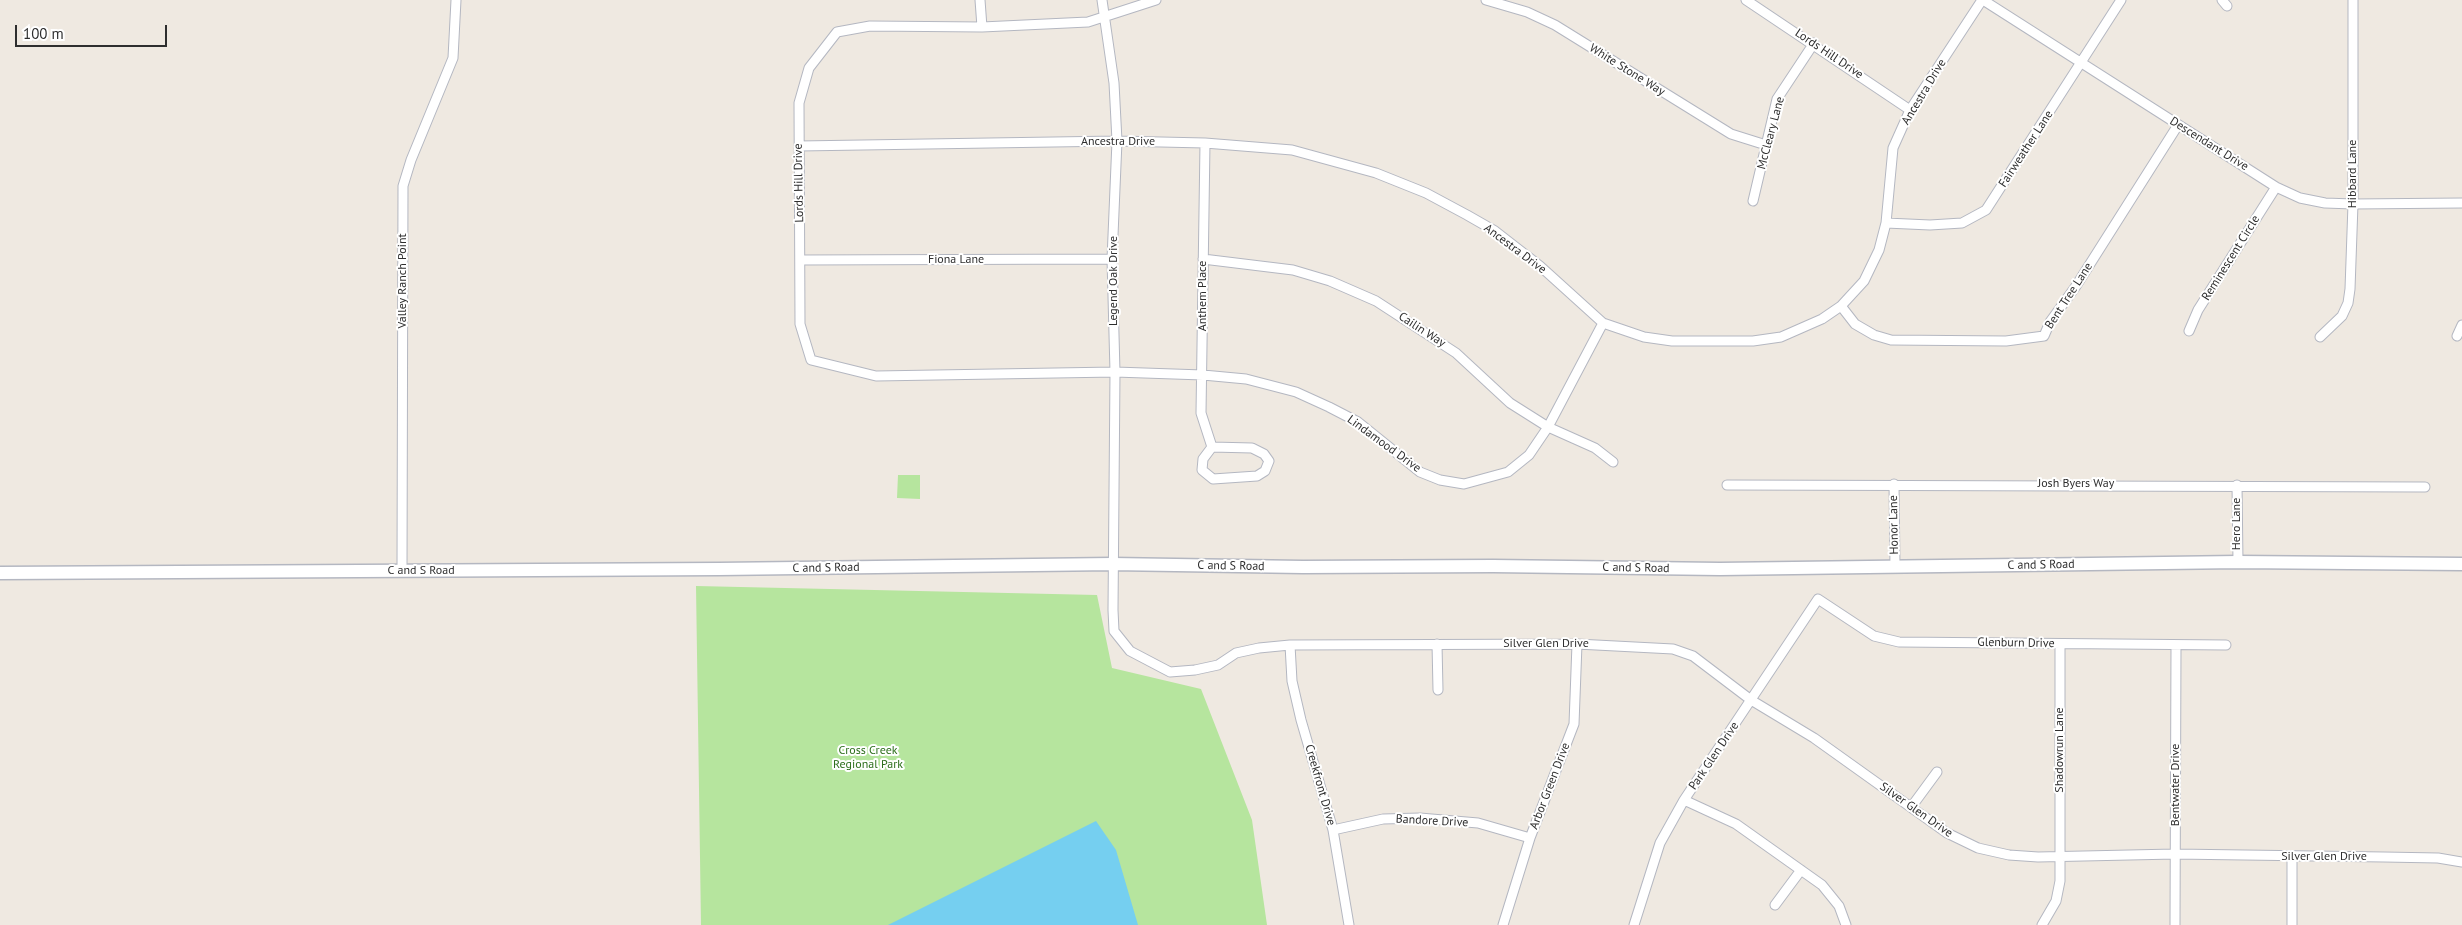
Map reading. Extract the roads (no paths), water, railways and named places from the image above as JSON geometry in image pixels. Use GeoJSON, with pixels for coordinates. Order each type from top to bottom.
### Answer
{"type":"FeatureCollection","features":[{"type":"Feature","properties":{"kind":"main road","name":"C and S Road"},"geometry":{"type":"LineString","coordinates":[[0,573],[1112,564],[1720,569],[2238,562],[2462,564]]}},
{"type":"Feature","properties":{"kind":"street","name":"Valley Ranch Point"},"geometry":{"type":"LineString","coordinates":[[402,571],[403,186],[411,160],[453,58],[456,0]]}},
{"type":"Feature","properties":{"kind":"street"},"geometry":{"type":"LineString","coordinates":[[980,0],[982,27]]}},
{"type":"Feature","properties":{"kind":"street","name":"Legend Oak Drive"},"geometry":{"type":"LineString","coordinates":[[1102,0],[1106,17],[1114,83],[1117,142],[1112,260],[1115,372],[1112,564]]}},
{"type":"Feature","properties":{"kind":"street","name":"Lords Hill Drive"},"geometry":{"type":"LineString","coordinates":[[1115,372],[876,376],[811,360],[800,324],[799,103],[809,68],[837,32],[870,26],[982,27],[1058,25],[1088,22],[1156,0]]}},
{"type":"Feature","properties":{"kind":"street","name":"White Stone Way"},"geometry":{"type":"LineString","coordinates":[[1486,0],[1527,12],[1555,25],[1731,134],[1766,145]]}},
{"type":"Feature","properties":{"kind":"street","name":"Lords Hill Drive"},"geometry":{"type":"LineString","coordinates":[[1746,0],[1910,110]]}},
{"type":"Feature","properties":{"kind":"street","name":"Descendant Drive"},"geometry":{"type":"LineString","coordinates":[[1982,0],[2276,187],[2300,198],[2325,203],[2353,204],[2462,203]]}},
{"type":"Feature","properties":{"kind":"street","name":"Ancestra Drive"},"geometry":{"type":"LineString","coordinates":[[799,146],[1117,142],[1205,143],[1292,150],[1376,173],[1426,193],[1495,231],[1540,266],[1603,323],[1644,337],[1672,341],[1753,341],[1781,337],[1800,330],[1841,306],[1864,281],[1878,250],[1886,223],[1893,148],[1910,110],[1982,0]]}},
{"type":"Feature","properties":{"kind":"street","name":"Fairweather Lane"},"geometry":{"type":"LineString","coordinates":[[1886,223],[1930,225],[1962,223],[1986,210],[2121,0]]}},
{"type":"Feature","properties":{"kind":"street","name":"Hibbard Lane"},"geometry":{"type":"LineString","coordinates":[[2320,337],[2342,316],[2348,303],[2353,204],[2353,0]]}},
{"type":"Feature","properties":{"kind":"street","name":"McCleary Lane"},"geometry":{"type":"LineString","coordinates":[[1753,201],[1777,100],[1814,44]]}},
{"type":"Feature","properties":{"kind":"street","name":"Bent Tree Lane"},"geometry":{"type":"LineString","coordinates":[[1841,306],[1855,324],[1874,335],[1891,340],[2006,341],[2044,336],[2050,322],[2076,286],[2178,125]]}},
{"type":"Feature","properties":{"kind":"street","name":"Anthem Place"},"geometry":{"type":"LineString","coordinates":[[1205,143],[1201,413],[1212,447]]}},
{"type":"Feature","properties":{"kind":"street","name":"Reminescent Circle"},"geometry":{"type":"LineString","coordinates":[[2190,331],[2198,310],[2276,187]]}},
{"type":"Feature","properties":{"kind":"street","name":"Cailin Way"},"geometry":{"type":"LineString","coordinates":[[1203,259],[1293,270],[1330,281],[1376,301],[1456,353],[1510,403],[1548,427],[1595,448],[1613,462]]}},
{"type":"Feature","properties":{"kind":"street","name":"Fiona Lane"},"geometry":{"type":"LineString","coordinates":[[800,260],[1112,260]]}},
{"type":"Feature","properties":{"kind":"street","name":"Lindamood Drive"},"geometry":{"type":"LineString","coordinates":[[1115,372],[1203,375],[1246,379],[1296,392],[1358,422],[1420,472],[1440,480],[1464,484],[1508,472],[1529,455],[1548,427],[1603,323]]}},
{"type":"Feature","properties":{"kind":"street"},"geometry":{"type":"LineString","coordinates":[[2458,336],[2462,325]]}},
{"type":"Feature","properties":{"kind":"street"},"geometry":{"type":"LineString","coordinates":[[1212,447],[1252,448],[1264,454],[1269,461],[1265,471],[1257,476],[1213,479],[1202,470],[1203,459],[1212,447]]}},
{"type":"Feature","properties":{"kind":"street","name":"Honor Lane"},"geometry":{"type":"LineString","coordinates":[[1894,484],[1895,567]]}},
{"type":"Feature","properties":{"kind":"street","name":"Josh Byers Way"},"geometry":{"type":"LineString","coordinates":[[1727,485],[2425,486]]}},
{"type":"Feature","properties":{"kind":"street","name":"Hero Lane"},"geometry":{"type":"LineString","coordinates":[[2237,485],[2238,562]]}},
{"type":"Feature","properties":{"kind":"street","name":"Silver Glen Drive"},"geometry":{"type":"LineString","coordinates":[[1112,564],[1114,631],[1130,651],[1170,672],[1195,670],[1218,665],[1236,654],[1260,648],[1290,645],[1577,644],[1673,649],[1693,656],[1751,700],[1814,738],[1912,806],[1947,833],[1978,848],[2009,855],[2175,854],[2438,858],[2462,862]]}},
{"type":"Feature","properties":{"kind":"street","name":"Glenburn Drive"},"geometry":{"type":"LineString","coordinates":[[1818,599],[1874,636],[1899,642],[2226,645]]}},
{"type":"Feature","properties":{"kind":"street","name":"Park Glen Drive"},"geometry":{"type":"LineString","coordinates":[[1634,925],[1660,843],[1684,800],[1818,599]]}},
{"type":"Feature","properties":{"kind":"street"},"geometry":{"type":"LineString","coordinates":[[1438,644],[1438,690]]}},
{"type":"Feature","properties":{"kind":"street","name":"Arbor Green Drive"},"geometry":{"type":"LineString","coordinates":[[1502,925],[1530,838],[1574,724],[1577,644]]}},
{"type":"Feature","properties":{"kind":"street","name":"Shadowrun Lane"},"geometry":{"type":"LineString","coordinates":[[2042,925],[2056,900],[2060,881],[2060,644]]}},
{"type":"Feature","properties":{"kind":"street","name":"Creekfront Drive"},"geometry":{"type":"LineString","coordinates":[[1290,645],[1292,682],[1300,720],[1333,830],[1349,925]]}},
{"type":"Feature","properties":{"kind":"street","name":"Bentwater Drive"},"geometry":{"type":"LineString","coordinates":[[2174,925],[2176,645]]}},
{"type":"Feature","properties":{"kind":"street"},"geometry":{"type":"LineString","coordinates":[[1912,806],[1937,772]]}},
{"type":"Feature","properties":{"kind":"street"},"geometry":{"type":"LineString","coordinates":[[1684,800],[1736,824],[1822,885],[1839,906],[1846,925]]}},
{"type":"Feature","properties":{"kind":"street","name":"Bandore Drive"},"geometry":{"type":"LineString","coordinates":[[1333,830],[1383,819],[1420,818],[1478,824],[1530,838]]}},
{"type":"Feature","properties":{"kind":"street"},"geometry":{"type":"LineString","coordinates":[[2292,857],[2292,925]]}},
{"type":"Feature","properties":{"kind":"street"},"geometry":{"type":"LineString","coordinates":[[1776,905],[1801,870]]}},
{"type":"Feature","properties":{"kind":"water"},"geometry":{"type":"Polygon","coordinates":[[[1096,821],[1116,850],[1138,925],[888,925],[1096,821]]]}},
{"type":"Feature","properties":{"kind":"park label","name":"Cross Creek Regional Park"},"geometry":{"type":"Point","coordinates":[868,758]}}]}
